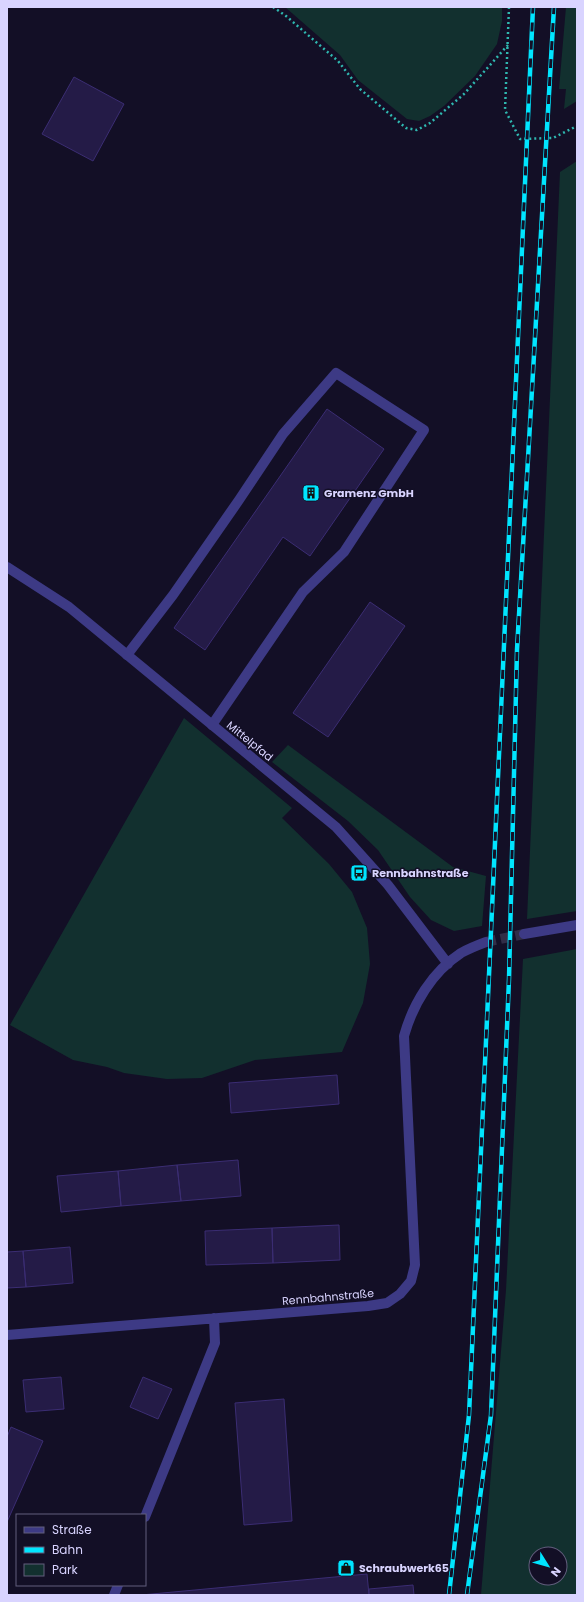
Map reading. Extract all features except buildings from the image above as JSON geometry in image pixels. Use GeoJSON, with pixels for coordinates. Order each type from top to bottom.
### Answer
{"type":"FeatureCollection","features":[{"type":"Feature","properties":{"kind":"street"},"geometry":{"type":"LineString","coordinates":[[127,655],[173,595],[283,434],[336,373],[424,430],[344,552],[303,592],[212,725]]}},
{"type":"Feature","properties":{"kind":"street","name":"Mittelpfad"},"geometry":{"type":"LineString","coordinates":[[7,567],[69,607],[336,827],[388,885],[448,964]]}},
{"type":"Feature","properties":{"kind":"street"},"geometry":{"type":"LineString","coordinates":[[524,934],[577,924]]}},
{"type":"Feature","properties":{"kind":"street","name":"Rennbahnstraße"},"geometry":{"type":"LineString","coordinates":[[7,1335],[368,1306],[387,1303],[400,1294],[411,1281],[415,1265],[404,1036],[409,1018],[417,1002],[432,982],[448,964],[462,953],[486,942]]}},
{"type":"Feature","properties":{"kind":"street"},"geometry":{"type":"LineString","coordinates":[[146,1515],[215,1343],[214,1318]]}},
{"type":"Feature","properties":{"kind":"path"},"geometry":{"type":"LineString","coordinates":[[273,7],[286,16],[338,61],[360,89],[406,128],[417,130],[430,123],[464,94],[508,45]]}},
{"type":"Feature","properties":{"kind":"path"},"geometry":{"type":"LineString","coordinates":[[510,7],[505,110],[520,139],[553,138],[577,126]]}},
{"type":"Feature","properties":{"kind":"green space"},"geometry":{"type":"Polygon","coordinates":[[[285,7],[502,7],[502,21],[497,44],[475,76],[444,106],[430,116],[419,121],[407,119],[358,80],[340,55],[285,7]]]}},
{"type":"Feature","properties":{"kind":"green space"},"geometry":{"type":"Polygon","coordinates":[[[566,7],[577,7],[577,101],[564,109],[566,89],[559,89],[566,7]]]}},
{"type":"Feature","properties":{"kind":"green space"},"geometry":{"type":"Polygon","coordinates":[[[577,161],[577,911],[527,919],[560,172],[577,161]]]}},
{"type":"Feature","properties":{"kind":"green space"},"geometry":{"type":"Polygon","coordinates":[[[184,718],[292,808],[282,818],[329,864],[352,892],[367,928],[370,964],[363,1003],[342,1052],[255,1060],[202,1078],[167,1079],[124,1073],[107,1067],[73,1060],[10,1025],[184,718]]]}},
{"type":"Feature","properties":{"kind":"green space"},"geometry":{"type":"Polygon","coordinates":[[[288,745],[453,867],[486,876],[482,926],[454,931],[431,920],[410,897],[378,850],[348,821],[272,762],[288,745]]]}},
{"type":"Feature","properties":{"kind":"green space"},"geometry":{"type":"Polygon","coordinates":[[[577,949],[577,1595],[481,1595],[506,1290],[523,959],[577,949]]]}},
{"type":"Feature","properties":{"kind":"tunnel"},"geometry":{"type":"LineString","coordinates":[[486,942],[524,934]]}},
{"type":"Feature","properties":{"kind":"railway"},"geometry":{"type":"LineString","coordinates":[[449,1595],[469,1415],[533,7]]}},
{"type":"Feature","properties":{"kind":"railway"},"geometry":{"type":"LineString","coordinates":[[467,1595],[491,1415],[509,979],[517,650],[554,7]]}},
{"type":"Feature","properties":{"kind":"place","name":"Gramenz GmbH"},"geometry":{"type":"Point","coordinates":[311,493]}},
{"type":"Feature","properties":{"kind":"place","name":"Rennbahnstraße"},"geometry":{"type":"Point","coordinates":[359,873]}},
{"type":"Feature","properties":{"kind":"place","name":"Schraubwerk65"},"geometry":{"type":"Point","coordinates":[346,1568]}}]}
